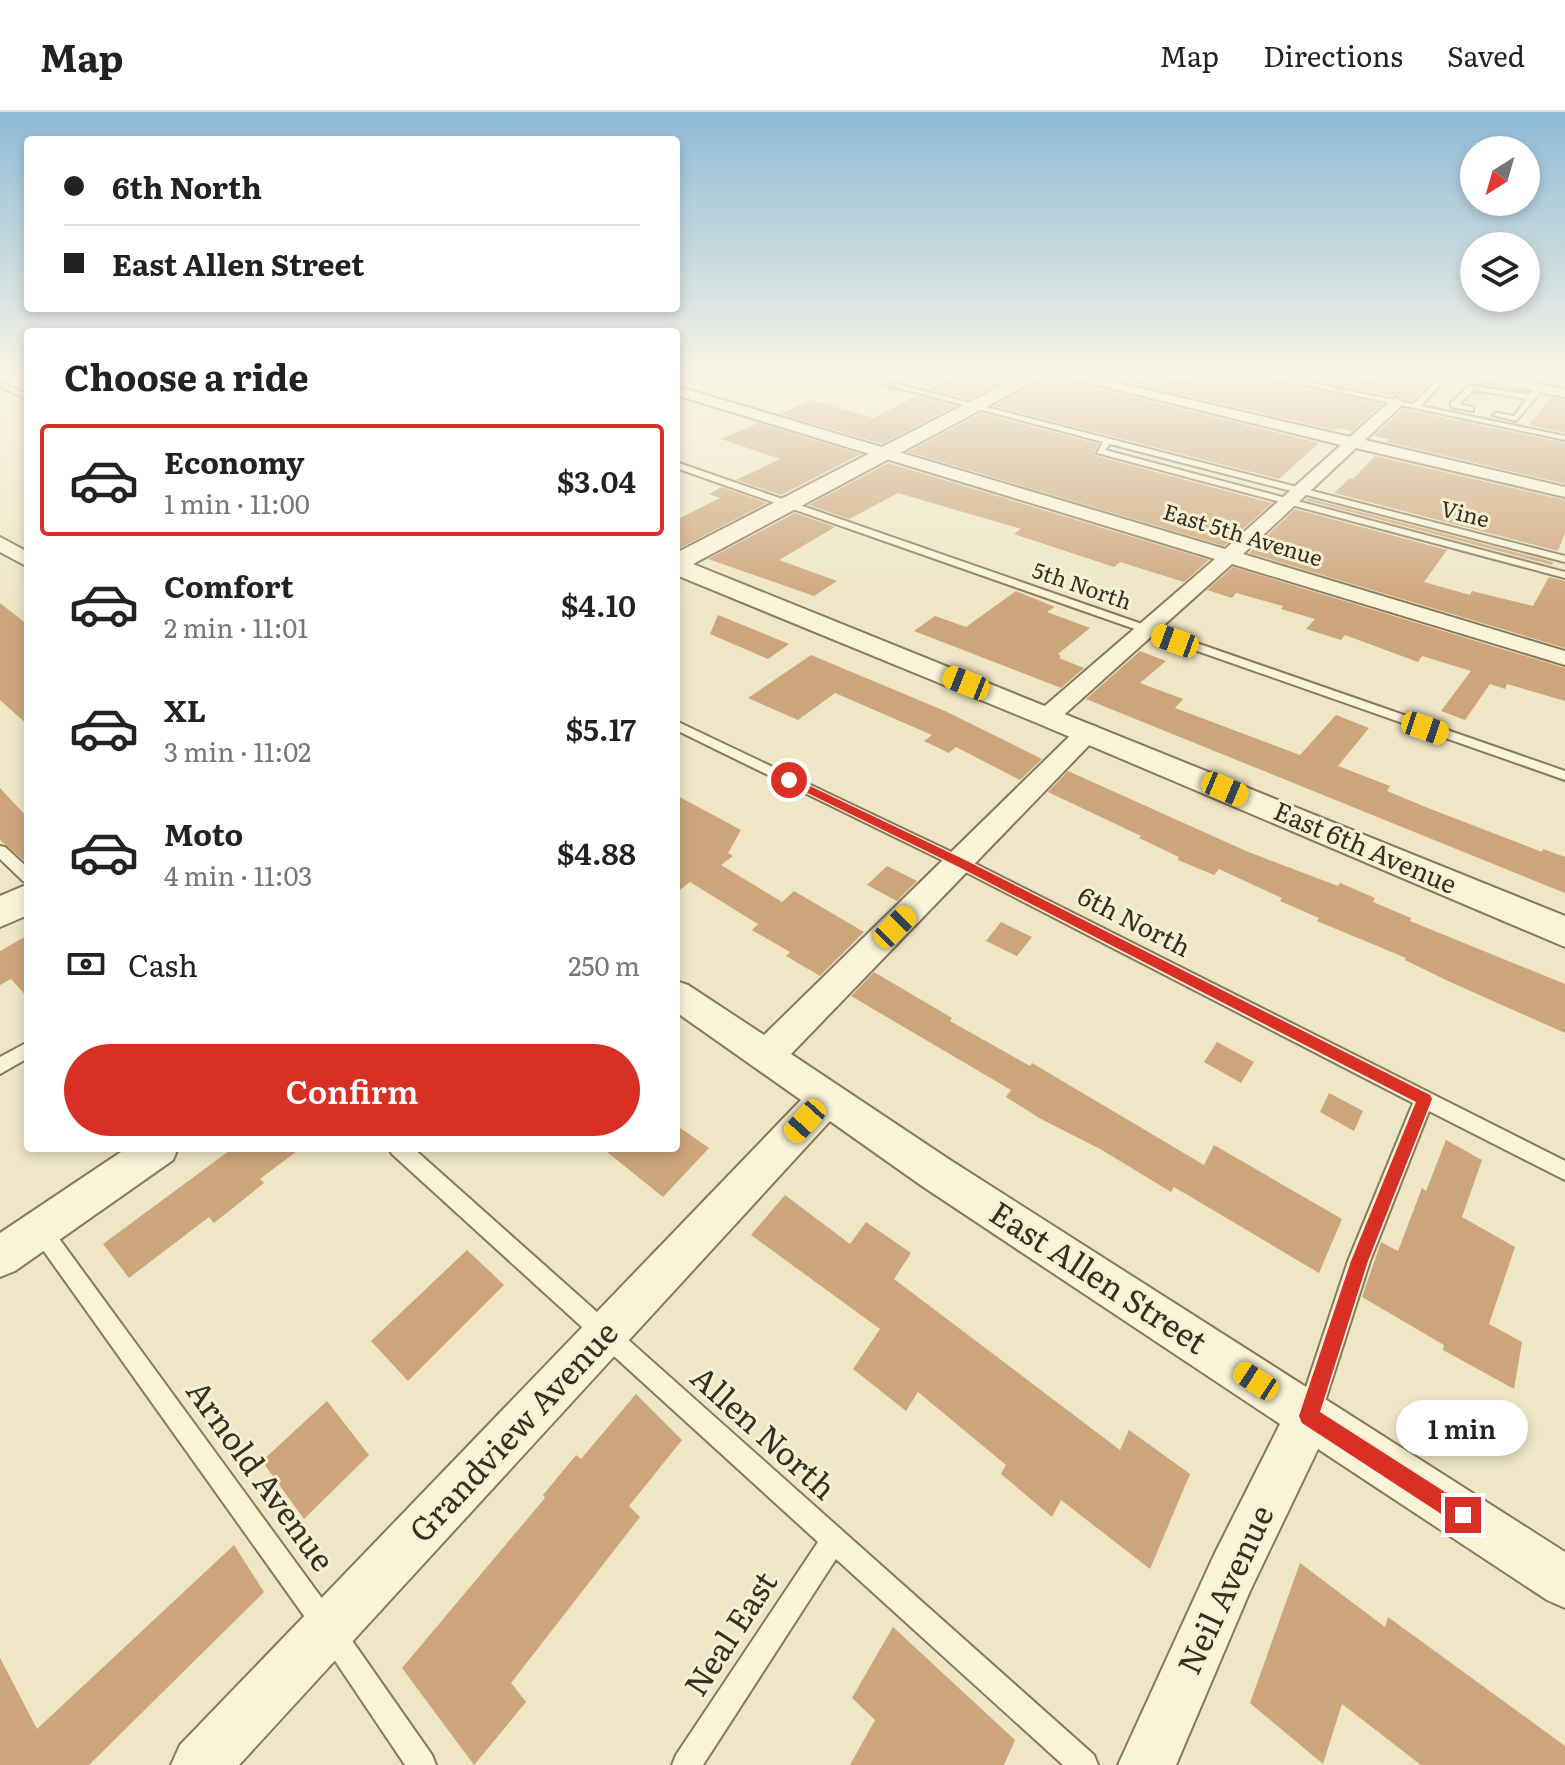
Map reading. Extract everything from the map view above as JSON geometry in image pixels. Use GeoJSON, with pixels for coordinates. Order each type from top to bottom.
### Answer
{"type":"FeatureCollection","features":[{"type":"Feature","properties":{"kind":"street","name":"East 5th Avenue"},"geometry":{"type":"LineString","coordinates":[[878,450],[1565,658]]}},
{"type":"Feature","properties":{"kind":"street"},"geometry":{"type":"LineString","coordinates":[[680,562],[888,450]]}},
{"type":"Feature","properties":{"kind":"street"},"geometry":{"type":"LineString","coordinates":[[1048,716],[1148,631],[1345,450]]}},
{"type":"Feature","properties":{"kind":"street"},"geometry":{"type":"LineString","coordinates":[[1383,450],[1565,492]]}},
{"type":"Feature","properties":{"kind":"street"},"geometry":{"type":"LineString","coordinates":[[6,537],[24,557]]}},
{"type":"Feature","properties":{"kind":"street","name":"East 6th Avenue"},"geometry":{"type":"LineString","coordinates":[[680,566],[1565,932]]}},
{"type":"Feature","properties":{"kind":"street"},"geometry":{"type":"LineString","coordinates":[[766,1056],[1088,732]]}},
{"type":"Feature","properties":{"kind":"street"},"geometry":{"type":"LineString","coordinates":[[0,913],[24,900]]}},
{"type":"Feature","properties":{"kind":"street","name":"East Allen Street"},"geometry":{"type":"LineString","coordinates":[[680,997],[827,1098],[1565,1582]]}},
{"type":"Feature","properties":{"kind":"street","name":"Grandview Avenue"},"geometry":{"type":"LineString","coordinates":[[200,1765],[827,1098]]}},
{"type":"Feature","properties":{"kind":"street"},"geometry":{"type":"LineString","coordinates":[[0,1257],[153,1152]]}},
{"type":"Feature","properties":{"kind":"street","name":"Neil Avenue"},"geometry":{"type":"LineString","coordinates":[[1147,1765],[1232,1573],[1309,1416]]}},
{"type":"Feature","properties":{"kind":"lane"},"geometry":{"type":"LineString","coordinates":[[1101,450],[1297,497],[1565,575]]}},
{"type":"Feature","properties":{"kind":"lane","name":"Vine"},"geometry":{"type":"LineString","coordinates":[[1139,450],[1297,497],[1565,559]]}},
{"type":"Feature","properties":{"kind":"lane","name":"5th North"},"geometry":{"type":"LineString","coordinates":[[680,466],[1565,776]]}},
{"type":"Feature","properties":{"kind":"lane","name":"6th North"},"geometry":{"type":"LineString","coordinates":[[680,727],[959,862],[1565,1171]]}},
{"type":"Feature","properties":{"kind":"lane"},"geometry":{"type":"LineString","coordinates":[[0,851],[24,873]]}},
{"type":"Feature","properties":{"kind":"lane"},"geometry":{"type":"LineString","coordinates":[[0,1066],[24,1051]]}},
{"type":"Feature","properties":{"kind":"lane"},"geometry":{"type":"LineString","coordinates":[[1309,1416],[1359,1261],[1424,1099]]}},
{"type":"Feature","properties":{"kind":"lane","name":"Allen North"},"geometry":{"type":"LineString","coordinates":[[403,1152],[1084,1765]]}},
{"type":"Feature","properties":{"kind":"lane","name":"Arnold Avenue"},"geometry":{"type":"LineString","coordinates":[[40,1229],[328,1628],[422,1765]]}},
{"type":"Feature","properties":{"kind":"lane","name":"Neal East"},"geometry":{"type":"LineString","coordinates":[[686,1765],[834,1540]]}},
{"type":"Feature","properties":{"kind":"building"},"geometry":{"type":"Polygon","coordinates":[[[754,450],[848,450],[861,454],[781,495],[736,480],[780,459],[754,450]]]}},
{"type":"Feature","properties":{"kind":"building"},"geometry":{"type":"Polygon","coordinates":[[[1095,450],[1096,456],[1272,503],[1224,546],[908,452],[1095,450]]]}},
{"type":"Feature","properties":{"kind":"building"},"geometry":{"type":"Polygon","coordinates":[[[1166,450],[1311,450],[1279,479],[1166,450]]]}},
{"type":"Feature","properties":{"kind":"building"},"geometry":{"type":"Polygon","coordinates":[[[1421,450],[1565,450],[1565,484],[1421,450]]]}},
{"type":"Feature","properties":{"kind":"building"},"geometry":{"type":"Polygon","coordinates":[[[1375,456],[1565,500],[1565,533],[1558,551],[1334,493],[1375,456]]]}},
{"type":"Feature","properties":{"kind":"building"},"geometry":{"type":"Polygon","coordinates":[[[888,463],[1209,560],[1184,582],[1120,562],[1114,567],[1014,534],[1021,529],[898,493],[849,519],[809,505],[888,463]]]}},
{"type":"Feature","properties":{"kind":"building"},"geometry":{"type":"Polygon","coordinates":[[[722,487],[767,503],[680,548],[680,518],[720,498],[709,494],[722,487]]]}},
{"type":"Feature","properties":{"kind":"building"},"geometry":{"type":"Polygon","coordinates":[[[1307,498],[1553,562],[1552,565],[1305,500],[1307,498]]]}},
{"type":"Feature","properties":{"kind":"building"},"geometry":{"type":"Polygon","coordinates":[[[1295,509],[1447,550],[1424,582],[1470,595],[1472,591],[1533,606],[1549,577],[1565,581],[1565,648],[1249,553],[1295,509]]]}},
{"type":"Feature","properties":{"kind":"building"},"geometry":{"type":"Polygon","coordinates":[[[795,513],[835,527],[779,560],[837,581],[814,596],[708,559],[795,513]]]}},
{"type":"Feature","properties":{"kind":"building"},"geometry":{"type":"Polygon","coordinates":[[[1233,567],[1565,668],[1565,701],[1507,684],[1505,689],[1490,684],[1465,720],[1441,711],[1471,671],[1422,656],[1418,662],[1345,635],[1341,640],[1306,629],[1315,619],[1281,609],[1283,606],[1236,593],[1232,598],[1207,590],[1233,567]]]}},
{"type":"Feature","properties":{"kind":"building"},"geometry":{"type":"Polygon","coordinates":[[[1016,591],[1055,607],[1047,612],[1090,628],[1058,654],[1061,656],[1059,658],[1084,668],[1061,688],[914,631],[935,616],[966,627],[1016,591]]]}},
{"type":"Feature","properties":{"kind":"building"},"geometry":{"type":"Polygon","coordinates":[[[0,603],[24,622],[24,721],[0,700],[0,603]]]}},
{"type":"Feature","properties":{"kind":"building"},"geometry":{"type":"Polygon","coordinates":[[[718,615],[789,644],[768,659],[710,634],[718,615]]]}},
{"type":"Feature","properties":{"kind":"building"},"geometry":{"type":"Polygon","coordinates":[[[1140,651],[1166,661],[1140,683],[1183,699],[1175,708],[1300,755],[1336,715],[1369,728],[1338,766],[1390,786],[1387,791],[1428,808],[1542,852],[1543,849],[1565,857],[1565,893],[1086,699],[1140,651]]]}},
{"type":"Feature","properties":{"kind":"building"},"geometry":{"type":"Polygon","coordinates":[[[811,655],[945,711],[1042,759],[1020,780],[956,747],[949,753],[924,741],[932,735],[835,693],[798,720],[748,698],[811,655]]]}},
{"type":"Feature","properties":{"kind":"building"},"geometry":{"type":"Polygon","coordinates":[[[1068,771],[1246,851],[1375,898],[1373,902],[1411,918],[1410,921],[1565,984],[1565,1033],[1448,981],[1406,958],[1317,921],[1319,918],[1280,901],[1282,898],[1219,869],[1214,875],[1178,860],[1179,857],[1139,838],[1141,836],[1048,792],[1068,771]]]}},
{"type":"Feature","properties":{"kind":"building"},"geometry":{"type":"Polygon","coordinates":[[[0,788],[24,814],[24,861],[0,840],[0,788]]]}},
{"type":"Feature","properties":{"kind":"building"},"geometry":{"type":"Polygon","coordinates":[[[680,797],[741,830],[728,853],[733,856],[721,865],[782,902],[794,891],[864,932],[820,976],[786,956],[790,952],[752,930],[758,924],[690,882],[680,890],[680,797]]]}},
{"type":"Feature","properties":{"kind":"building"},"geometry":{"type":"Polygon","coordinates":[[[887,866],[917,881],[897,901],[867,885],[887,866]]]}},
{"type":"Feature","properties":{"kind":"building"},"geometry":{"type":"Polygon","coordinates":[[[1001,922],[1032,937],[1017,956],[986,941],[1001,922]]]}},
{"type":"Feature","properties":{"kind":"building"},"geometry":{"type":"Polygon","coordinates":[[[24,937],[24,994],[11,979],[0,985],[0,951],[24,937]]]}},
{"type":"Feature","properties":{"kind":"building"},"geometry":{"type":"Polygon","coordinates":[[[874,972],[952,1018],[950,1021],[1030,1066],[1032,1063],[1204,1165],[1214,1145],[1342,1219],[1319,1273],[1174,1187],[1171,1192],[1102,1150],[1041,1119],[1006,1097],[1011,1090],[851,996],[874,972]]]}},
{"type":"Feature","properties":{"kind":"building"},"geometry":{"type":"Polygon","coordinates":[[[1217,1042],[1254,1062],[1241,1083],[1204,1062],[1217,1042]]]}},
{"type":"Feature","properties":{"kind":"building"},"geometry":{"type":"Polygon","coordinates":[[[1329,1093],[1363,1111],[1354,1131],[1320,1112],[1329,1093]]]}},
{"type":"Feature","properties":{"kind":"building"},"geometry":{"type":"Polygon","coordinates":[[[680,1128],[709,1148],[663,1197],[607,1152],[680,1152],[680,1128]]]}},
{"type":"Feature","properties":{"kind":"building"},"geometry":{"type":"Polygon","coordinates":[[[1446,1140],[1482,1160],[1462,1217],[1515,1247],[1489,1324],[1522,1342],[1514,1389],[1443,1350],[1444,1345],[1362,1297],[1381,1242],[1398,1251],[1422,1188],[1426,1191],[1446,1140]]]}},
{"type":"Feature","properties":{"kind":"building"},"geometry":{"type":"Polygon","coordinates":[[[228,1152],[296,1152],[260,1179],[264,1183],[214,1223],[209,1217],[129,1278],[103,1244],[228,1152]]]}},
{"type":"Feature","properties":{"kind":"building"},"geometry":{"type":"Polygon","coordinates":[[[785,1195],[850,1244],[866,1222],[911,1253],[894,1279],[1120,1450],[1129,1430],[1190,1474],[1150,1569],[1061,1500],[1052,1517],[1001,1474],[1006,1465],[918,1392],[906,1411],[853,1369],[880,1329],[751,1235],[785,1195]]]}},
{"type":"Feature","properties":{"kind":"building"},"geometry":{"type":"Polygon","coordinates":[[[467,1250],[504,1285],[408,1381],[371,1341],[467,1250]]]}},
{"type":"Feature","properties":{"kind":"building"},"geometry":{"type":"Polygon","coordinates":[[[636,1394],[682,1440],[629,1506],[640,1517],[511,1683],[526,1702],[474,1765],[402,1668],[545,1498],[543,1495],[576,1455],[581,1459],[636,1394]]]}},
{"type":"Feature","properties":{"kind":"building"},"geometry":{"type":"Polygon","coordinates":[[[327,1401],[369,1455],[304,1519],[262,1461],[327,1401]]]}},
{"type":"Feature","properties":{"kind":"building"},"geometry":{"type":"Polygon","coordinates":[[[234,1545],[264,1592],[89,1765],[0,1765],[0,1658],[37,1729],[234,1545]]]}},
{"type":"Feature","properties":{"kind":"building"},"geometry":{"type":"Polygon","coordinates":[[[1300,1563],[1385,1627],[1388,1617],[1565,1746],[1565,1765],[1421,1765],[1342,1704],[1323,1764],[1250,1703],[1300,1563]]]}},
{"type":"Feature","properties":{"kind":"building"},"geometry":{"type":"Polygon","coordinates":[[[893,1627],[1015,1740],[1004,1765],[850,1765],[875,1720],[852,1698],[893,1627]]]}},
{"type":"Feature","properties":{"kind":"route"},"geometry":{"type":"LineString","coordinates":[[789,780],[959,862],[1424,1099],[1359,1261],[1309,1416],[1463,1515]]}}]}
